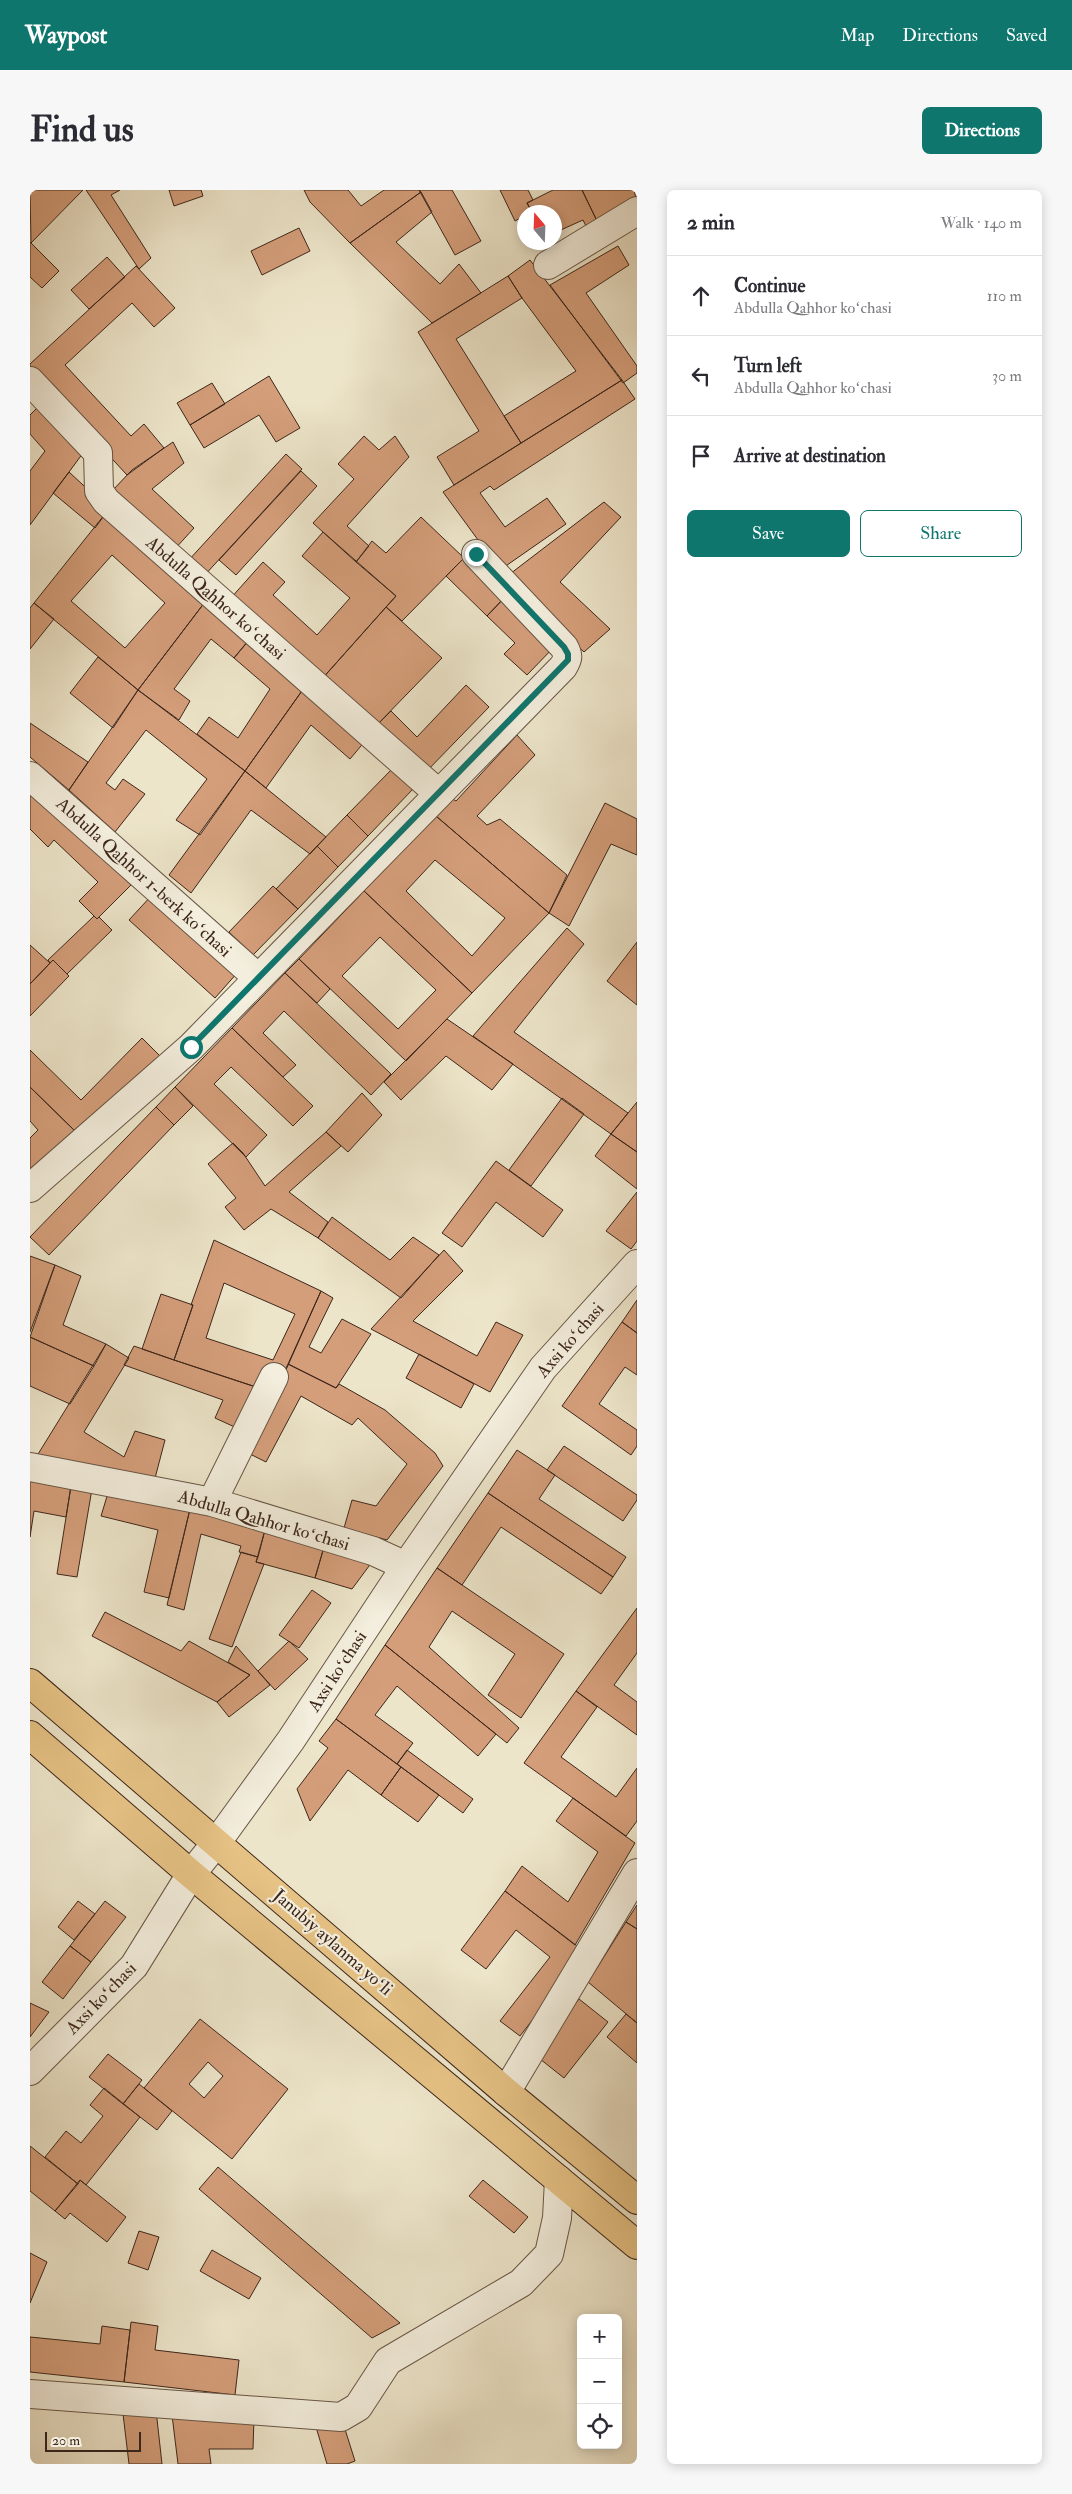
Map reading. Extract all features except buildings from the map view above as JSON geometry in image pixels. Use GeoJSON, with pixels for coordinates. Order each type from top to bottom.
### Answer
{"type":"FeatureCollection","features":[{"type":"Feature","properties":{"kind":"highway","name":"Janubiy aylanma yoʻli"},"geometry":{"type":"LineString","coordinates":[[30,1682],[506,2092],[637,2200]]}},
{"type":"Feature","properties":{"kind":"highway","name":"Janubiy aylanma yoʻli"},"geometry":{"type":"LineString","coordinates":[[30,1735],[191,1874],[637,2245]]}},
{"type":"Feature","properties":{"kind":"street"},"geometry":{"type":"LineString","coordinates":[[548,265],[637,211]]}},
{"type":"Feature","properties":{"kind":"street","name":"Abdulla Qahhor koʻchasi"},"geometry":{"type":"LineString","coordinates":[[30,381],[98,453],[99,490],[106,501],[438,793]]}},
{"type":"Feature","properties":{"kind":"street"},"geometry":{"type":"LineString","coordinates":[[30,1188],[191,1047],[568,660],[568,654],[564,647],[476,554]]}},
{"type":"Feature","properties":{"kind":"street","name":"Аbdulla Qahhor 1-berk koʻchasi"},"geometry":{"type":"LineString","coordinates":[[30,776],[258,978]]}},
{"type":"Feature","properties":{"kind":"street","name":"Axsi koʻchasi"},"geometry":{"type":"LineString","coordinates":[[30,2071],[134,1966],[191,1874],[217,1842],[291,1740],[406,1566],[543,1368],[637,1264]]}},
{"type":"Feature","properties":{"kind":"street"},"geometry":{"type":"LineString","coordinates":[[212,1502],[274,1377]]}},
{"type":"Feature","properties":{"kind":"street","name":"Abdulla Qahhor koʻchasi"},"geometry":{"type":"LineString","coordinates":[[30,1467],[212,1502],[373,1551],[406,1566]]}},
{"type":"Feature","properties":{"kind":"street"},"geometry":{"type":"LineString","coordinates":[[506,2092],[637,1873]]}},
{"type":"Feature","properties":{"kind":"street"},"geometry":{"type":"LineString","coordinates":[[30,2394],[341,2417],[358,2408],[388,2361],[521,2283],[549,2254],[557,2218],[559,2180]]}},
{"type":"Feature","properties":{"kind":"route"},"geometry":{"type":"LineString","coordinates":[[191,1047],[568,660],[568,654],[564,647],[476,554]]}}]}
